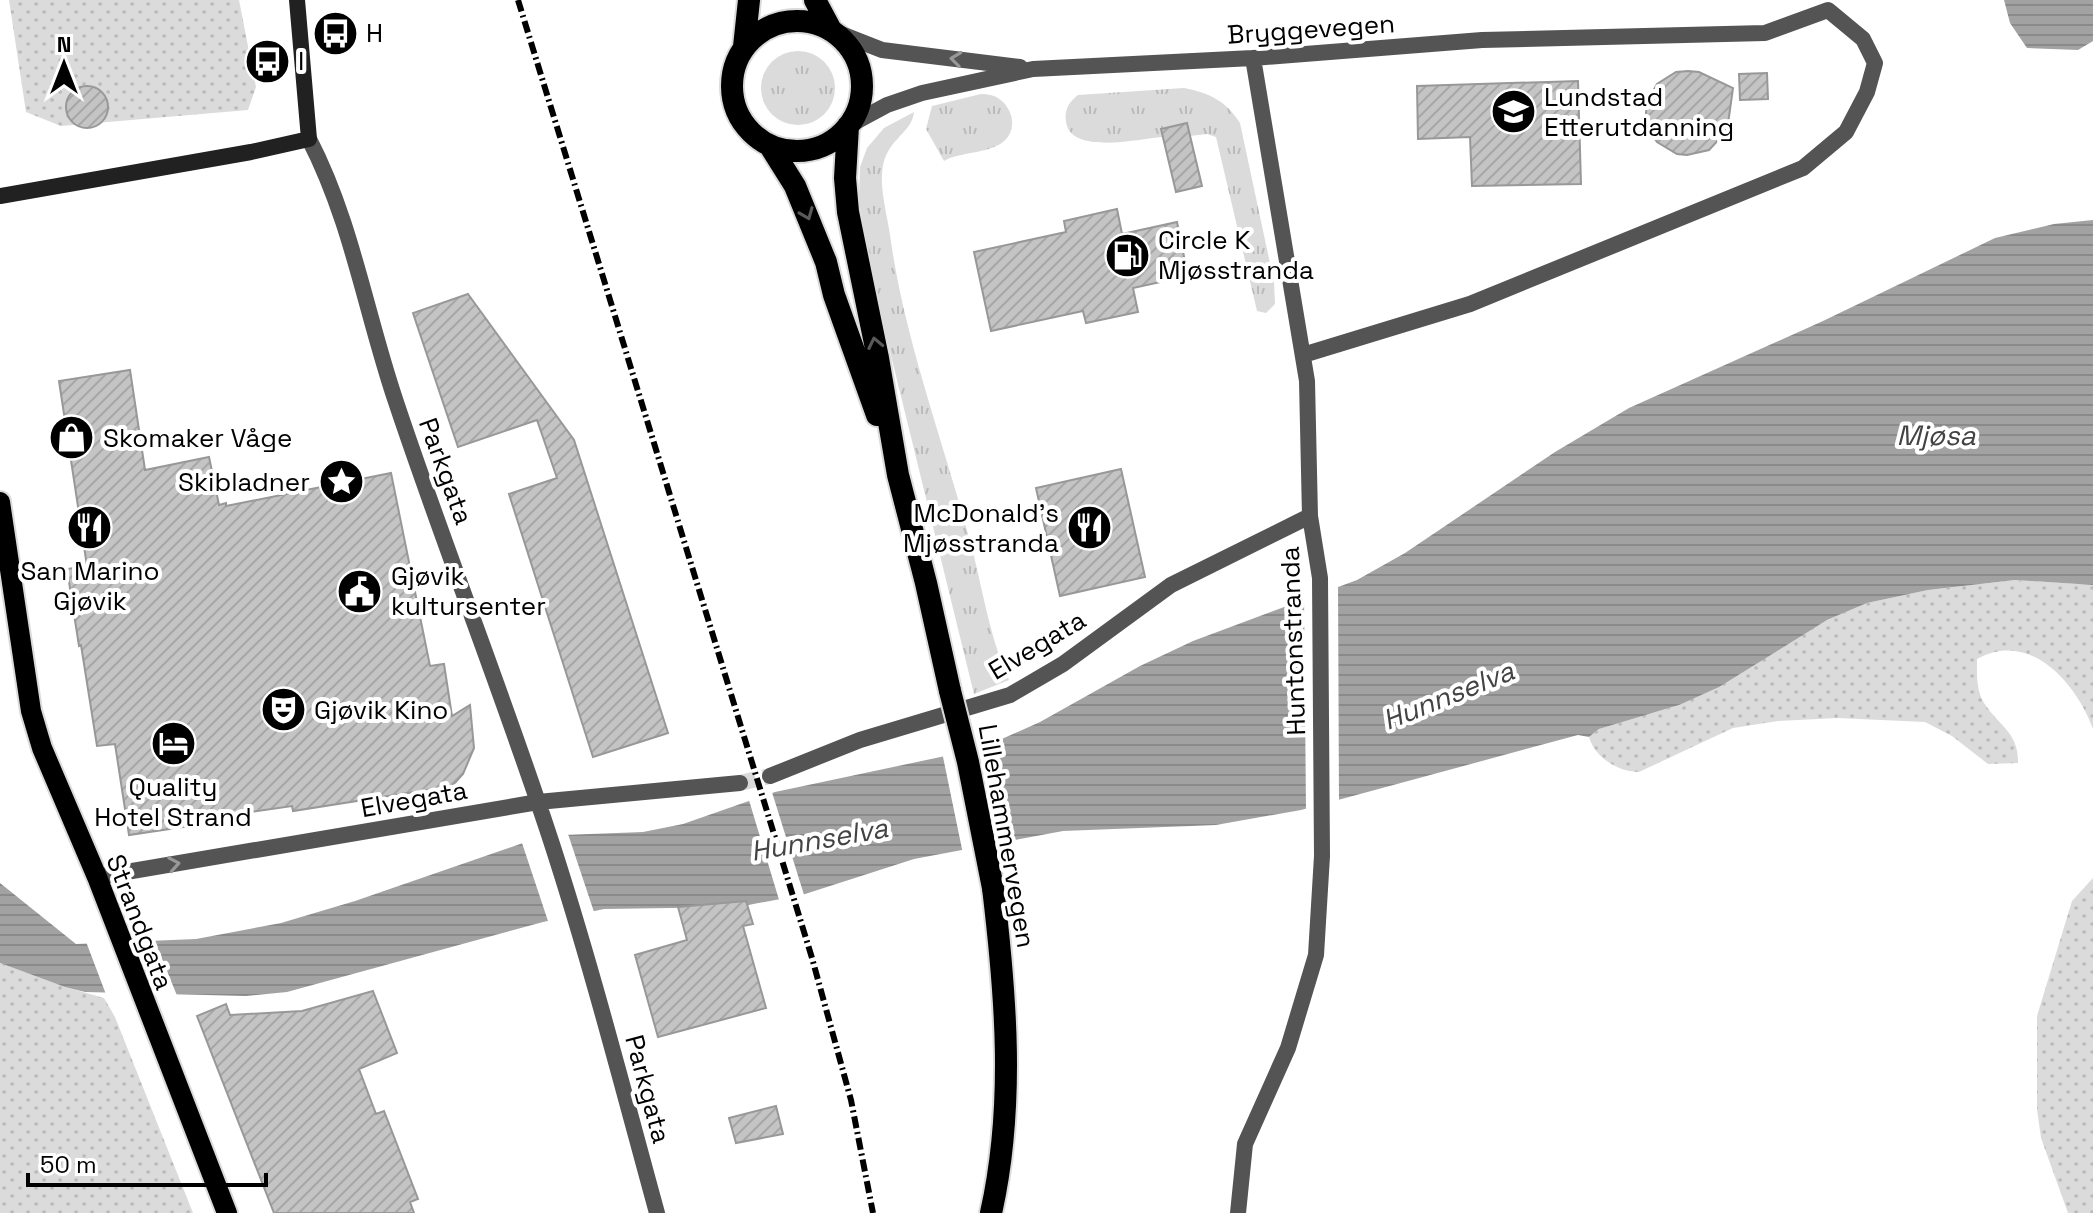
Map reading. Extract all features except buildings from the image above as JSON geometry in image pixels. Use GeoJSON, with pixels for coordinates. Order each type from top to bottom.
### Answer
{"type":"FeatureCollection","features":[{"type":"Feature","properties":{"kind":"highway"},"geometry":{"type":"LineString","coordinates":[[744,47],[749,0]]}},
{"type":"Feature","properties":{"kind":"highway"},"geometry":{"type":"LineString","coordinates":[[815,0],[831,30],[845,42],[855,57],[861,75],[862,93],[858,110],[848,126],[833,140],[813,149],[791,151],[770,146],[744,125],[734,102],[732,77],[736,61],[744,47],[769,27],[801,21],[831,30]]}},
{"type":"Feature","properties":{"kind":"highway","name":"Lillehammervegen"},"geometry":{"type":"LineString","coordinates":[[848,126],[845,178],[848,212],[898,475],[971,776],[993,888],[1007,1031],[1005,1107],[998,1183],[991,1213]]}},
{"type":"Feature","properties":{"kind":"highway","name":"Lillehammervegen"},"geometry":{"type":"LineString","coordinates":[[770,146],[795,186],[826,262],[834,295],[898,475]]}},
{"type":"Feature","properties":{"kind":"main road"},"geometry":{"type":"LineString","coordinates":[[0,196],[309,139],[297,0]]}},
{"type":"Feature","properties":{"kind":"main road","name":"Strandgata"},"geometry":{"type":"LineString","coordinates":[[0,502],[31,711],[42,748],[97,877],[227,1213]]}},
{"type":"Feature","properties":{"kind":"street","name":"Bryggevegen"},"geometry":{"type":"LineString","coordinates":[[848,126],[887,105],[922,93],[1033,69],[1253,58],[1482,40],[1765,33],[1830,5],[1863,39],[1875,63],[1867,92],[1846,132],[1803,168],[1470,304],[1303,355]]}},
{"type":"Feature","properties":{"kind":"street","name":"Bryggevegen"},"geometry":{"type":"LineString","coordinates":[[831,30],[882,50],[1033,69]]}},
{"type":"Feature","properties":{"kind":"street","name":"Huntonstranda"},"geometry":{"type":"LineString","coordinates":[[1238,1213],[1245,1144],[1288,1048],[1316,955],[1322,808],[1320,578],[1310,516],[1307,381],[1253,58]]}},
{"type":"Feature","properties":{"kind":"street","name":"Parkgata"},"geometry":{"type":"LineString","coordinates":[[309,139],[327,175],[359,270],[395,400],[552,845],[613,1049],[657,1213]]}},
{"type":"Feature","properties":{"kind":"street","name":"Elvegata"},"geometry":{"type":"LineString","coordinates":[[770,776],[860,740],[1010,695],[1063,664],[1171,585],[1310,516]]}},
{"type":"Feature","properties":{"kind":"street","name":"Elvegata"},"geometry":{"type":"LineString","coordinates":[[97,877],[538,802],[740,783]]}},
{"type":"Feature","properties":{"kind":"green space"},"geometry":{"type":"Polygon","coordinates":[[[9,0],[239,0],[256,87],[248,110],[61,126],[26,112],[9,0]]]}},
{"type":"Feature","properties":{"kind":"green space"},"geometry":{"type":"Polygon","coordinates":[[[791,51],[805,51],[819,57],[829,67],[835,88],[833,102],[819,119],[805,125],[791,125],[777,119],[767,109],[761,95],[761,81],[767,67],[777,57],[791,51]]]}},
{"type":"Feature","properties":{"kind":"green space"},"geometry":{"type":"Polygon","coordinates":[[[1184,88],[1216,99],[1240,123],[1274,282],[1275,304],[1266,313],[1257,311],[1216,137],[1207,134],[1190,136],[1187,123],[1161,129],[1162,137],[1092,142],[1080,139],[1071,132],[1066,122],[1068,107],[1078,95],[1184,88]]]}},
{"type":"Feature","properties":{"kind":"green space"},"geometry":{"type":"Polygon","coordinates":[[[981,94],[996,97],[1007,107],[1012,122],[1009,135],[994,147],[944,161],[926,129],[932,106],[981,94]]]}},
{"type":"Feature","properties":{"kind":"green space"},"geometry":{"type":"Polygon","coordinates":[[[914,112],[912,120],[887,153],[882,190],[904,311],[968,534],[990,626],[1009,680],[974,694],[871,274],[859,199],[860,167],[867,148],[884,128],[914,112]]]}},
{"type":"Feature","properties":{"kind":"green space"},"geometry":{"type":"Polygon","coordinates":[[[2015,580],[2093,585],[2093,729],[2076,695],[2063,679],[2033,656],[2015,651],[1997,652],[1977,659],[1981,698],[2012,737],[2018,763],[1988,764],[1952,736],[1925,722],[1837,718],[1778,721],[1733,728],[1639,772],[1609,762],[1592,745],[1589,737],[1599,729],[1679,705],[1827,620],[1867,603],[1928,590],[2015,580]]]}},
{"type":"Feature","properties":{"kind":"green space"},"geometry":{"type":"Polygon","coordinates":[[[2093,878],[2093,1213],[2068,1213],[2041,1138],[2037,1109],[2037,1016],[2072,901],[2093,878]]]}},
{"type":"Feature","properties":{"kind":"green space"},"geometry":{"type":"Polygon","coordinates":[[[0,963],[104,998],[115,1017],[193,1213],[0,1213],[0,963]]]}},
{"type":"Feature","properties":{"kind":"water"},"geometry":{"type":"Polygon","coordinates":[[[2004,0],[2093,0],[2093,41],[2078,50],[2027,48],[2010,23],[2004,0]]]}},
{"type":"Feature","properties":{"kind":"water"},"geometry":{"type":"Polygon","coordinates":[[[2093,220],[2093,585],[2015,580],[1928,590],[1867,603],[1827,620],[1719,687],[1679,705],[1599,729],[1589,737],[1578,735],[1301,810],[1216,825],[1063,831],[914,859],[802,895],[737,907],[604,909],[543,922],[287,992],[246,996],[85,992],[0,963],[0,883],[76,944],[196,939],[281,923],[523,843],[563,835],[643,832],[683,824],[775,792],[950,755],[1004,738],[1193,641],[1357,580],[1405,553],[1555,452],[1629,408],[1823,321],[1995,238],[2054,224],[2093,220]]]}},
{"type":"Feature","properties":{"kind":"pier"},"geometry":{"type":"Polygon","coordinates":[[[1338,583],[1339,805],[1306,810],[1304,595],[1338,583]]]}},
{"type":"Feature","properties":{"kind":"pier"},"geometry":{"type":"Polygon","coordinates":[[[985,740],[1006,846],[963,854],[942,752],[985,740]]]}},
{"type":"Feature","properties":{"kind":"pier"},"geometry":{"type":"Polygon","coordinates":[[[771,789],[805,898],[780,903],[748,797],[771,789]]]}},
{"type":"Feature","properties":{"kind":"pier"},"geometry":{"type":"Polygon","coordinates":[[[567,831],[595,915],[549,924],[521,840],[567,831]]]}},
{"type":"Feature","properties":{"kind":"pier"},"geometry":{"type":"Polygon","coordinates":[[[153,937],[178,998],[107,997],[85,939],[153,937]]]}},
{"type":"Feature","properties":{"kind":"tunnel"},"geometry":{"type":"LineString","coordinates":[[740,783],[770,776]]}},
{"type":"Feature","properties":{"kind":"railway"},"geometry":{"type":"LineString","coordinates":[[518,0],[812,958],[851,1100],[873,1213]]}},
{"type":"Feature","properties":{"kind":"place","name":"H"},"geometry":{"type":"Point","coordinates":[335,33]}},
{"type":"Feature","properties":{"kind":"place","name":"I"},"geometry":{"type":"Point","coordinates":[267,61]}},
{"type":"Feature","properties":{"kind":"place","name":"Lundstad Etterutdanning"},"geometry":{"type":"Point","coordinates":[1513,112]}},
{"type":"Feature","properties":{"kind":"place","name":"Circle K Mjøsstranda"},"geometry":{"type":"Point","coordinates":[1127,255]}},
{"type":"Feature","properties":{"kind":"place","name":"Skomaker Våge"},"geometry":{"type":"Point","coordinates":[72,438]}},
{"type":"Feature","properties":{"kind":"place","name":"Skibladner"},"geometry":{"type":"Point","coordinates":[341,482]}},
{"type":"Feature","properties":{"kind":"place","name":"San Marino Gjøvik"},"geometry":{"type":"Point","coordinates":[90,528]}},
{"type":"Feature","properties":{"kind":"place","name":"McDonald's Mjøsstranda"},"geometry":{"type":"Point","coordinates":[1090,528]}},
{"type":"Feature","properties":{"kind":"place","name":"Gjøvik kultursenter"},"geometry":{"type":"Point","coordinates":[360,591]}},
{"type":"Feature","properties":{"kind":"place","name":"Gjøvik Kino"},"geometry":{"type":"Point","coordinates":[283,710]}},
{"type":"Feature","properties":{"kind":"place","name":"Quality Hotel Strand"},"geometry":{"type":"Point","coordinates":[173,744]}},
{"type":"Feature","properties":{"kind":"water label","name":"Mjøsa"},"geometry":{"type":"Point","coordinates":[1936,435]}},
{"type":"Feature","properties":{"kind":"water label","name":"Hunnselva"},"geometry":{"type":"Point","coordinates":[1448,695]}},
{"type":"Feature","properties":{"kind":"water label","name":"Hunnselva"},"geometry":{"type":"Point","coordinates":[819,839]}}]}
